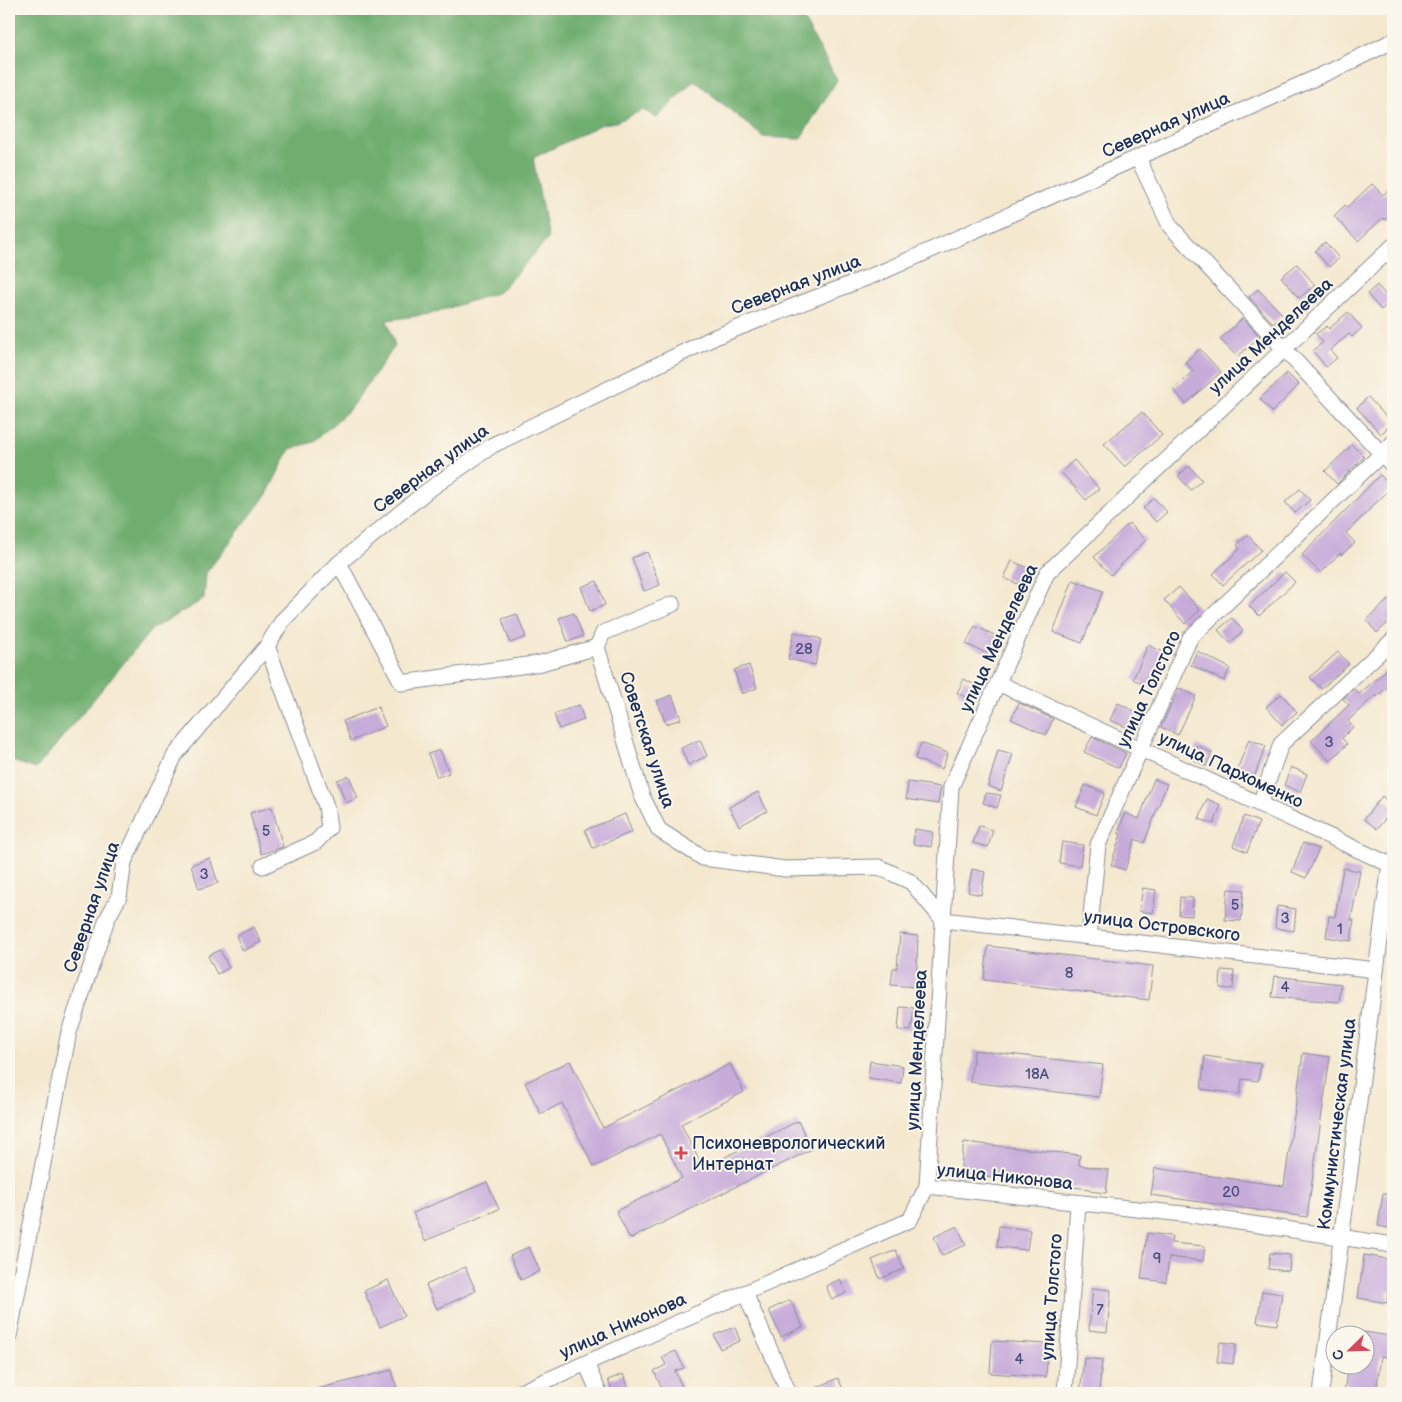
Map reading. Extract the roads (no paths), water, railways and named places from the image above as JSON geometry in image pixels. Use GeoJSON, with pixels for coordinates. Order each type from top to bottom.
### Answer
{"type":"FeatureCollection","features":[{"type":"Feature","properties":{"kind":"street","name":"Северная улица"},"geometry":{"type":"LineString","coordinates":[[9,1336],[69,1032],[107,919],[119,897],[124,862],[175,755],[267,646],[283,620],[339,563],[427,491],[493,445],[715,337],[884,271],[1333,70],[1393,41]]}},
{"type":"Feature","properties":{"kind":"street"},"geometry":{"type":"LineString","coordinates":[[1138,158],[1170,226],[1393,466]]}},
{"type":"Feature","properties":{"kind":"street","name":"улица Менделеева"},"geometry":{"type":"LineString","coordinates":[[927,1186],[951,788],[1047,573],[1393,246]]}},
{"type":"Feature","properties":{"kind":"street","name":"улица Толстого"},"geometry":{"type":"LineString","coordinates":[[1089,936],[1098,845],[1190,638],[1393,443]]}},
{"type":"Feature","properties":{"kind":"street"},"geometry":{"type":"LineString","coordinates":[[339,563],[402,683],[541,662],[597,647],[603,633],[673,604]]}},
{"type":"Feature","properties":{"kind":"street"},"geometry":{"type":"LineString","coordinates":[[1260,804],[1282,744],[1393,640]]}},
{"type":"Feature","properties":{"kind":"street"},"geometry":{"type":"LineString","coordinates":[[263,866],[316,842],[329,828],[326,806],[267,646]]}},
{"type":"Feature","properties":{"kind":"street","name":"Советская улица"},"geometry":{"type":"LineString","coordinates":[[597,647],[642,796],[659,830],[703,858],[785,869],[879,867],[911,882],[943,920]]}},
{"type":"Feature","properties":{"kind":"street","name":"улица Пархоменко"},"geometry":{"type":"LineString","coordinates":[[998,683],[1392,864]]}},
{"type":"Feature","properties":{"kind":"street","name":"Коммунистическая улица"},"geometry":{"type":"LineString","coordinates":[[1321,1393],[1376,970],[1392,864]]}},
{"type":"Feature","properties":{"kind":"street","name":"улица Островского"},"geometry":{"type":"LineString","coordinates":[[943,920],[1376,970]]}},
{"type":"Feature","properties":{"kind":"street","name":"улица Никонова"},"geometry":{"type":"LineString","coordinates":[[518,1393],[910,1220],[927,1186],[1192,1215],[1393,1245]]}},
{"type":"Feature","properties":{"kind":"street","name":"улица Толстого"},"geometry":{"type":"LineString","coordinates":[[1064,1393],[1078,1204]]}},
{"type":"Feature","properties":{"kind":"street"},"geometry":{"type":"LineString","coordinates":[[745,1293],[789,1393]]}},
{"type":"Feature","properties":{"kind":"street"},"geometry":{"type":"LineString","coordinates":[[586,1363],[599,1393]]}},
{"type":"Feature","properties":{"kind":"place","name":"Психоневрологический Интернат"},"geometry":{"type":"Point","coordinates":[681,1153]}}]}
